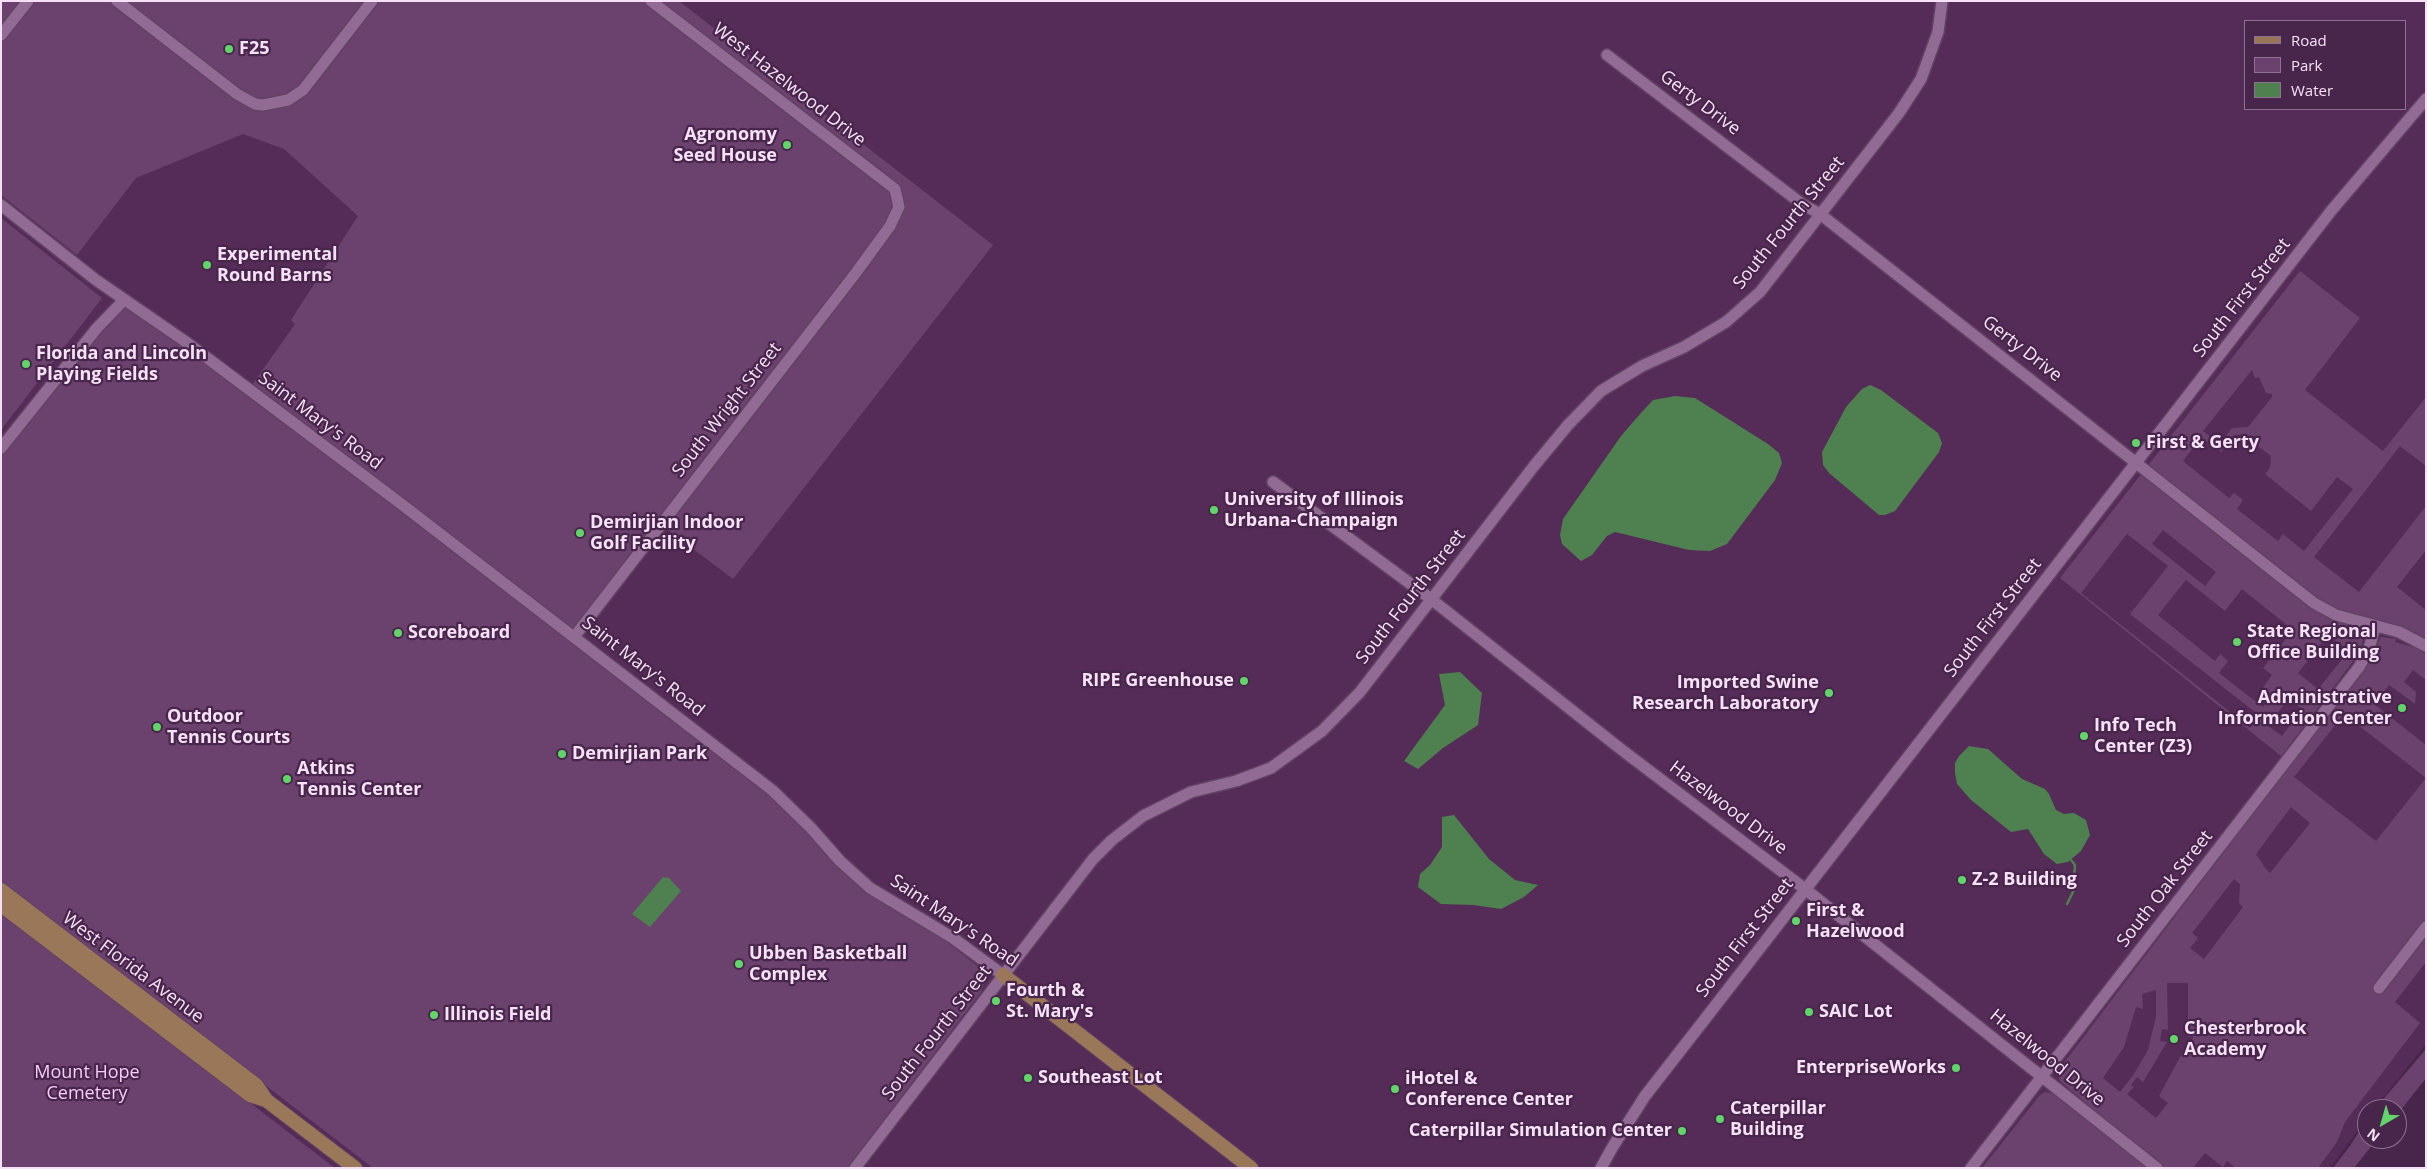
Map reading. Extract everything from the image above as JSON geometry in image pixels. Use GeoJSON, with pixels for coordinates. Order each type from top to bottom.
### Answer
{"type":"FeatureCollection","features":[{"type":"Feature","properties":{"kind":"main road","name":"West Florida Avenue"},"geometry":{"type":"LineString","coordinates":[[1,890],[240,1080]]}},
{"type":"Feature","properties":{"kind":"main road","name":"West Florida Avenue"},"geometry":{"type":"LineString","coordinates":[[1,905],[240,1080]]}},
{"type":"Feature","properties":{"kind":"main road","name":"Saint Mary's Road"},"geometry":{"type":"LineString","coordinates":[[1003,975],[1251,1168]]}},
{"type":"Feature","properties":{"kind":"main road"},"geometry":{"type":"LineString","coordinates":[[240,1080],[256,1085],[266,1100],[355,1168]]}},
{"type":"Feature","properties":{"kind":"street"},"geometry":{"type":"LineString","coordinates":[[1,35],[28,1]]}},
{"type":"Feature","properties":{"kind":"street"},"geometry":{"type":"LineString","coordinates":[[117,1],[237,94],[255,104],[263,105],[288,100],[303,90],[372,1]]}},
{"type":"Feature","properties":{"kind":"street","name":"West Hazelwood Drive"},"geometry":{"type":"LineString","coordinates":[[651,1],[895,190],[899,202]]}},
{"type":"Feature","properties":{"kind":"street","name":"South Fourth Street"},"geometry":{"type":"LineString","coordinates":[[855,1168],[1093,859],[1112,840],[1143,816],[1191,792],[1236,781],[1271,768],[1322,731],[1360,692],[1540,460],[1568,426],[1601,391],[1642,366],[1684,347],[1726,322],[1760,292],[1899,112],[1921,79],[1938,32],[1942,1]]}},
{"type":"Feature","properties":{"kind":"street","name":"Gerty Drive"},"geometry":{"type":"LineString","coordinates":[[1608,55],[1805,206],[1820,214],[2314,603],[2336,615],[2399,632],[2426,646]]}},
{"type":"Feature","properties":{"kind":"street","name":"South First Street"},"geometry":{"type":"LineString","coordinates":[[1602,1168],[1627,1123],[1645,1096],[2331,211],[2426,99]]}},
{"type":"Feature","properties":{"kind":"street","name":"South Wright Street"},"geometry":{"type":"LineString","coordinates":[[574,637],[860,268],[896,218],[899,202]]}},
{"type":"Feature","properties":{"kind":"street","name":"Saint Mary's Road"},"geometry":{"type":"LineString","coordinates":[[1,205],[124,300],[186,342],[772,790],[811,828],[840,861],[870,888],[946,934],[1003,975]]}},
{"type":"Feature","properties":{"kind":"street"},"geometry":{"type":"LineString","coordinates":[[1,448],[97,328],[124,300]]}},
{"type":"Feature","properties":{"kind":"street","name":"Hazelwood Drive"},"geometry":{"type":"LineString","coordinates":[[1273,482],[1431,599],[1610,740],[1805,889],[2157,1168]]}},
{"type":"Feature","properties":{"kind":"street","name":"South Oak Street"},"geometry":{"type":"LineString","coordinates":[[1971,1168],[2359,667],[2369,649],[2375,626]]}},
{"type":"Feature","properties":{"kind":"street"},"geometry":{"type":"LineString","coordinates":[[2379,988],[2426,927]]}},
{"type":"Feature","properties":{"kind":"shaded area","name":"University of Illinois Urbana-Champaign"},"geometry":{"type":"Polygon","coordinates":[[[1,1],[2426,1],[2426,1044],[2382,1099],[2357,1099],[2357,1132],[2330,1168],[335,1168],[1,911],[1,1]]]}},
{"type":"Feature","properties":{"kind":"green space"},"geometry":{"type":"Polygon","coordinates":[[[1,1],[679,1],[993,245],[733,579],[656,521],[578,626],[573,627],[567,625],[252,385],[295,324],[291,320],[358,216],[284,149],[243,134],[136,178],[77,255],[1,195],[1,1]]]}},
{"type":"Feature","properties":{"kind":"green space","name":"Florida and Lincoln Playing Fields"},"geometry":{"type":"Polygon","coordinates":[[[1,218],[102,298],[1,430],[1,218]]]}},
{"type":"Feature","properties":{"kind":"green space"},"geometry":{"type":"Polygon","coordinates":[[[2300,271],[2360,318],[2305,390],[2383,451],[2426,397],[2426,466],[2400,446],[2314,557],[2359,592],[2426,506],[2426,550],[2397,587],[2426,610],[2426,639],[2405,628],[2391,624],[2355,617],[2346,619],[2363,638],[2362,646],[2351,664],[2281,756],[2060,578],[2300,271]],[[2252,370],[2203,431],[2220,444],[2232,428],[2248,427],[2272,397],[2272,394],[2266,393],[2259,377],[2255,378],[2252,370]],[[2246,434],[2235,435],[2221,452],[2201,437],[2183,461],[2229,498],[2234,493],[2243,500],[2237,509],[2278,541],[2283,534],[2304,551],[2353,489],[2337,477],[2311,511],[2265,474],[2270,468],[2271,456],[2250,440],[2251,438],[2246,434]],[[2163,530],[2152,544],[2205,586],[2216,572],[2163,530]],[[2127,534],[2081,593],[2250,728],[2260,716],[2130,614],[2168,566],[2127,534]],[[2186,580],[2158,615],[2215,661],[2220,654],[2228,661],[2219,673],[2263,707],[2273,695],[2263,687],[2272,675],[2263,668],[2293,630],[2242,589],[2225,611],[2186,580]],[[2328,635],[2298,673],[2318,689],[2349,651],[2328,635]],[[2288,699],[2268,726],[2282,736],[2302,709],[2288,699]]]}},
{"type":"Feature","properties":{"kind":"green space"},"geometry":{"type":"Polygon","coordinates":[[[121,306],[126,306],[194,354],[305,437],[710,748],[796,818],[838,865],[942,938],[981,969],[985,980],[981,992],[847,1168],[373,1168],[1,882],[1,455],[121,306]]]}},
{"type":"Feature","properties":{"kind":"green space"},"geometry":{"type":"Polygon","coordinates":[[[2381,637],[2396,639],[2395,642],[2414,647],[2426,654],[2426,680],[2413,670],[2404,682],[2416,692],[2415,704],[2389,685],[2374,704],[2426,745],[2426,778],[2426,962],[2395,1002],[2420,1023],[2362,1099],[2357,1099],[2357,1106],[2345,1122],[2337,1142],[2318,1168],[2236,1168],[2227,1161],[2223,1167],[2205,1153],[2193,1168],[2164,1168],[2060,1081],[2057,1072],[2368,662],[2381,637]],[[2344,714],[2294,777],[2376,841],[2426,778],[2344,714]],[[2291,807],[2256,854],[2270,873],[2310,823],[2291,807]],[[2234,879],[2192,933],[2198,938],[2190,948],[2204,959],[2243,907],[2239,903],[2240,884],[2234,879]],[[2167,983],[2168,1030],[2162,1029],[2160,1041],[2167,1042],[2143,1082],[2137,1077],[2131,1085],[2134,1087],[2127,1094],[2156,1118],[2168,1103],[2159,1096],[2185,1048],[2190,1049],[2193,1037],[2188,1036],[2188,983],[2167,983]],[[2156,990],[2142,994],[2143,1009],[2136,1007],[2124,1047],[2103,1078],[2120,1092],[2134,1074],[2148,1050],[2156,1017],[2156,990]]]}},
{"type":"Feature","properties":{"kind":"green space","name":"Mount Hope Cemetery"},"geometry":{"type":"Polygon","coordinates":[[[1,911],[335,1168],[1,1168],[1,911]]]}},
{"type":"Feature","properties":{"kind":"green space"},"geometry":{"type":"Polygon","coordinates":[[[2426,1049],[2426,1078],[2407,1102],[2407,1099],[2384,1099],[2426,1049]]]}},
{"type":"Feature","properties":{"kind":"green space"},"geometry":{"type":"Polygon","coordinates":[[[2045,1092],[2056,1094],[2149,1168],[1982,1168],[2040,1095],[2045,1092]]]}},
{"type":"Feature","properties":{"kind":"green space"},"geometry":{"type":"Polygon","coordinates":[[[2357,1135],[2357,1149],[2369,1149],[2354,1168],[2333,1168],[2357,1135]]]}},
{"type":"Feature","properties":{"kind":"water"},"geometry":{"type":"Polygon","coordinates":[[[1870,385],[1881,390],[1938,433],[1942,443],[1939,452],[1895,511],[1885,515],[1879,515],[1829,473],[1823,465],[1822,452],[1846,407],[1862,389],[1870,385]]]}},
{"type":"Feature","properties":{"kind":"water"},"geometry":{"type":"Polygon","coordinates":[[[1675,396],[1695,398],[1768,444],[1779,453],[1782,463],[1775,480],[1727,544],[1710,551],[1689,550],[1615,532],[1607,536],[1592,555],[1581,561],[1562,544],[1560,535],[1563,519],[1621,436],[1640,414],[1653,400],[1675,396]]]}},
{"type":"Feature","properties":{"kind":"water"},"geometry":{"type":"Polygon","coordinates":[[[1460,672],[1482,693],[1478,725],[1443,748],[1418,769],[1404,761],[1445,705],[1439,674],[1460,672]]]}},
{"type":"Feature","properties":{"kind":"water"},"geometry":{"type":"Polygon","coordinates":[[[1969,746],[1988,749],[2022,779],[2045,789],[2056,810],[2064,814],[2074,813],[2086,820],[2090,835],[2081,851],[2068,862],[2057,864],[2044,854],[2028,829],[2011,832],[1971,800],[1957,784],[1955,773],[1955,763],[1969,746]]]}},
{"type":"Feature","properties":{"kind":"water"},"geometry":{"type":"Polygon","coordinates":[[[1454,815],[1489,859],[1515,880],[1538,885],[1524,897],[1501,909],[1473,905],[1441,904],[1418,887],[1420,874],[1430,865],[1442,847],[1442,817],[1454,815]]]}},
{"type":"Feature","properties":{"kind":"water"},"geometry":{"type":"Polygon","coordinates":[[[663,877],[669,878],[681,891],[650,927],[632,914],[663,877]]]}},
{"type":"Feature","properties":{"kind":"waterway"},"geometry":{"type":"LineString","coordinates":[[2067,904],[2073,892],[2075,865],[2071,860]]}},
{"type":"Feature","properties":{"kind":"place","name":"F25"},"geometry":{"type":"Point","coordinates":[229,49]}},
{"type":"Feature","properties":{"kind":"place","name":"Agronomy Seed House"},"geometry":{"type":"Point","coordinates":[787,145]}},
{"type":"Feature","properties":{"kind":"place","name":"Experimental Round Barns"},"geometry":{"type":"Point","coordinates":[207,265]}},
{"type":"Feature","properties":{"kind":"place","name":"Florida and Lincoln Playing Fields"},"geometry":{"type":"Point","coordinates":[26,364]}},
{"type":"Feature","properties":{"kind":"place","name":"First & Gerty"},"geometry":{"type":"Point","coordinates":[2136,443]}},
{"type":"Feature","properties":{"kind":"place","name":"University of Illinois Urbana-Champaign"},"geometry":{"type":"Point","coordinates":[1214,510]}},
{"type":"Feature","properties":{"kind":"place","name":"Demirjian Indoor Golf Facility"},"geometry":{"type":"Point","coordinates":[580,533]}},
{"type":"Feature","properties":{"kind":"place","name":"Scoreboard"},"geometry":{"type":"Point","coordinates":[398,633]}},
{"type":"Feature","properties":{"kind":"place","name":"State Regional Office Building"},"geometry":{"type":"Point","coordinates":[2237,642]}},
{"type":"Feature","properties":{"kind":"place","name":"RIPE Greenhouse"},"geometry":{"type":"Point","coordinates":[1244,681]}},
{"type":"Feature","properties":{"kind":"place","name":"Imported Swine Research Laboratory"},"geometry":{"type":"Point","coordinates":[1829,693]}},
{"type":"Feature","properties":{"kind":"place","name":"Administrative Information Center"},"geometry":{"type":"Point","coordinates":[2402,708]}},
{"type":"Feature","properties":{"kind":"place","name":"Outdoor Tennis Courts"},"geometry":{"type":"Point","coordinates":[157,727]}},
{"type":"Feature","properties":{"kind":"place","name":"Info Tech Center (Z3)"},"geometry":{"type":"Point","coordinates":[2084,736]}},
{"type":"Feature","properties":{"kind":"place","name":"Demirjian Park"},"geometry":{"type":"Point","coordinates":[562,754]}},
{"type":"Feature","properties":{"kind":"place","name":"Atkins Tennis Center"},"geometry":{"type":"Point","coordinates":[287,779]}},
{"type":"Feature","properties":{"kind":"place","name":"Z-2 Building"},"geometry":{"type":"Point","coordinates":[1962,880]}},
{"type":"Feature","properties":{"kind":"place","name":"First & Hazelwood"},"geometry":{"type":"Point","coordinates":[1796,921]}},
{"type":"Feature","properties":{"kind":"place","name":"Ubben Basketball Complex"},"geometry":{"type":"Point","coordinates":[739,964]}},
{"type":"Feature","properties":{"kind":"place","name":"Fourth & St. Mary's"},"geometry":{"type":"Point","coordinates":[996,1001]}},
{"type":"Feature","properties":{"kind":"place","name":"SAIC Lot"},"geometry":{"type":"Point","coordinates":[1809,1012]}},
{"type":"Feature","properties":{"kind":"place","name":"Illinois Field"},"geometry":{"type":"Point","coordinates":[434,1015]}},
{"type":"Feature","properties":{"kind":"place","name":"Chesterbrook Academy"},"geometry":{"type":"Point","coordinates":[2174,1039]}},
{"type":"Feature","properties":{"kind":"place","name":"EnterpriseWorks"},"geometry":{"type":"Point","coordinates":[1956,1068]}},
{"type":"Feature","properties":{"kind":"place","name":"Southeast Lot"},"geometry":{"type":"Point","coordinates":[1028,1078]}},
{"type":"Feature","properties":{"kind":"place","name":"iHotel & Conference Center"},"geometry":{"type":"Point","coordinates":[1395,1089]}},
{"type":"Feature","properties":{"kind":"place","name":"Caterpillar Building"},"geometry":{"type":"Point","coordinates":[1720,1119]}},
{"type":"Feature","properties":{"kind":"place","name":"Caterpillar Simulation Center"},"geometry":{"type":"Point","coordinates":[1682,1131]}}]}
